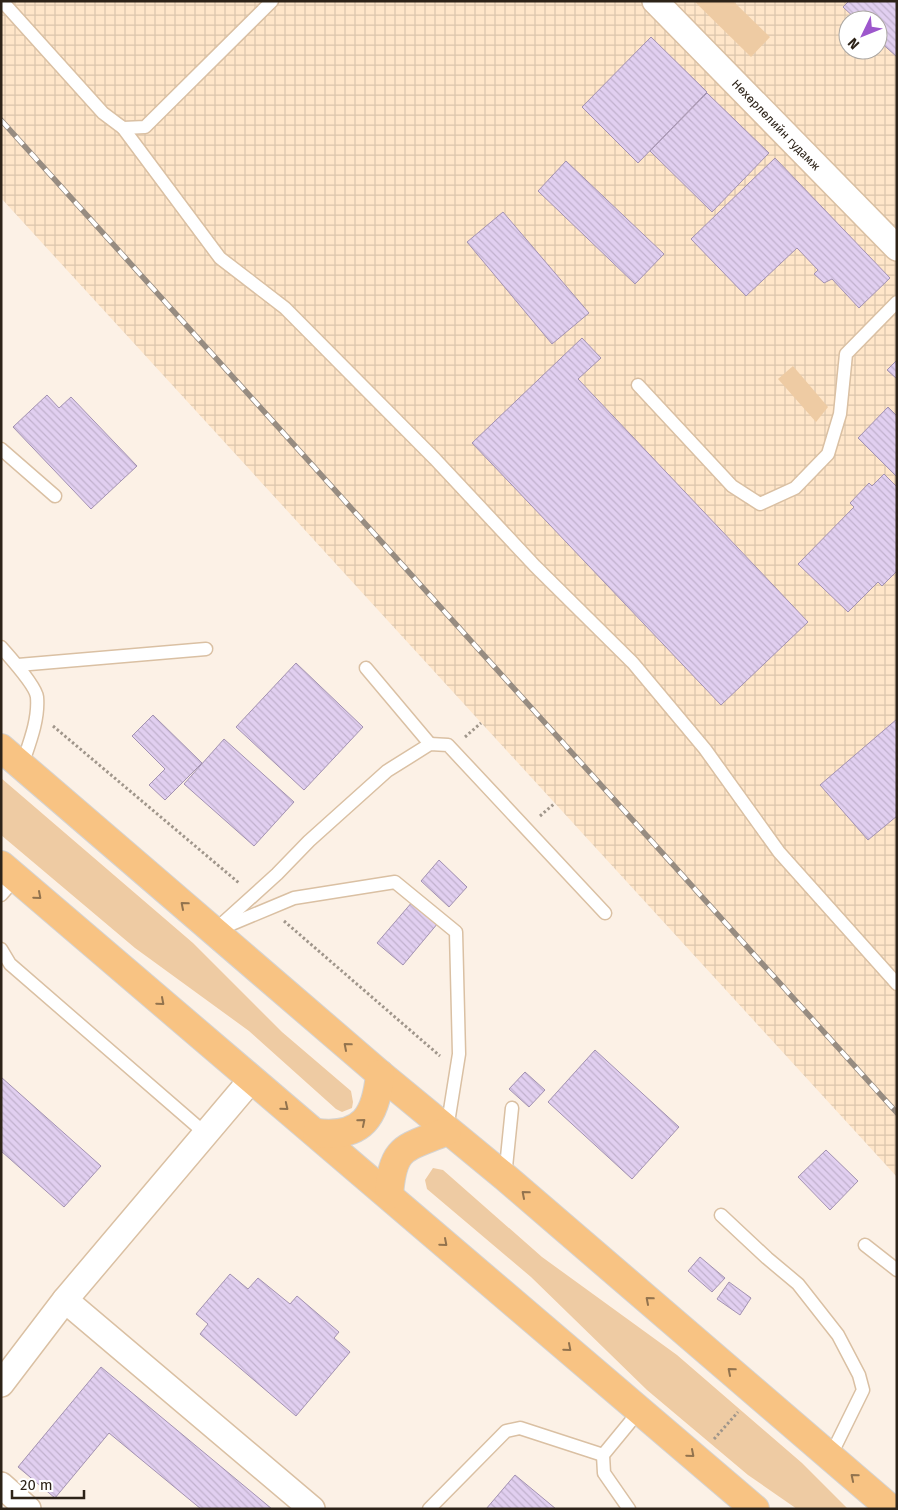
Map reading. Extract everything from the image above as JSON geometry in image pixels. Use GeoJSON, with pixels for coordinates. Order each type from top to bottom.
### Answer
{"type":"FeatureCollection","features":[{"type":"Feature","properties":{"kind":"highway"},"geometry":{"type":"LineString","coordinates":[[1,748],[447,1132],[505,1177],[891,1509]]}},
{"type":"Feature","properties":{"kind":"highway"},"geometry":{"type":"LineString","coordinates":[[6,879],[317,1133],[755,1509]]}},
{"type":"Feature","properties":{"kind":"highway"},"geometry":{"type":"LineString","coordinates":[[317,1133],[336,1135],[354,1129],[369,1117],[377,1100],[380,1074]]}},
{"type":"Feature","properties":{"kind":"highway"},"geometry":{"type":"LineString","coordinates":[[389,1195],[391,1174],[396,1156],[412,1144],[447,1132]]}},
{"type":"Feature","properties":{"kind":"street","name":"Нөхөрлөлийн гудамж"},"geometry":{"type":"LineString","coordinates":[[655,1],[897,248]]}},
{"type":"Feature","properties":{"kind":"street"},"geometry":{"type":"LineString","coordinates":[[1,1384],[65,1300],[251,1080]]}},
{"type":"Feature","properties":{"kind":"street"},"geometry":{"type":"LineString","coordinates":[[65,1300],[312,1509]]}},
{"type":"Feature","properties":{"kind":"street"},"geometry":{"type":"LineString","coordinates":[[1,1485],[28,1509]]}},
{"type":"Feature","properties":{"kind":"lane"},"geometry":{"type":"LineString","coordinates":[[2,1],[103,113],[123,128],[220,258],[285,308],[633,663],[705,748],[779,852],[897,984]]}},
{"type":"Feature","properties":{"kind":"lane"},"geometry":{"type":"LineString","coordinates":[[123,128],[145,127],[272,1]]}},
{"type":"Feature","properties":{"kind":"lane"},"geometry":{"type":"LineString","coordinates":[[638,385],[732,486],[760,504],[795,488],[828,454],[840,414],[846,354],[897,302]]}},
{"type":"Feature","properties":{"kind":"lane"},"geometry":{"type":"LineString","coordinates":[[1,449],[55,496]]}},
{"type":"Feature","properties":{"kind":"lane"},"geometry":{"type":"LineString","coordinates":[[1,646],[18,665],[37,695],[34,727],[22,765]]}},
{"type":"Feature","properties":{"kind":"lane"},"geometry":{"type":"LineString","coordinates":[[18,665],[206,649]]}},
{"type":"Feature","properties":{"kind":"lane"},"geometry":{"type":"LineString","coordinates":[[366,668],[430,744]]}},
{"type":"Feature","properties":{"kind":"lane"},"geometry":{"type":"LineString","coordinates":[[214,931],[276,874],[309,840],[387,771],[430,744],[448,745],[605,914]]}},
{"type":"Feature","properties":{"kind":"lane"},"geometry":{"type":"LineString","coordinates":[[214,931],[294,898],[395,882],[456,932],[459,1054],[447,1132]]}},
{"type":"Feature","properties":{"kind":"lane"},"geometry":{"type":"LineString","coordinates":[[1,949],[10,964],[206,1134]]}},
{"type":"Feature","properties":{"kind":"lane"},"geometry":{"type":"LineString","coordinates":[[505,1177],[512,1108]]}},
{"type":"Feature","properties":{"kind":"lane"},"geometry":{"type":"LineString","coordinates":[[721,1215],[798,1284],[838,1335],[859,1375],[863,1390],[830,1457]]}},
{"type":"Feature","properties":{"kind":"lane"},"geometry":{"type":"LineString","coordinates":[[865,1245],[897,1270]]}},
{"type":"Feature","properties":{"kind":"lane"},"geometry":{"type":"LineString","coordinates":[[629,1509],[604,1473],[603,1455],[640,1410]]}},
{"type":"Feature","properties":{"kind":"lane"},"geometry":{"type":"LineString","coordinates":[[429,1509],[506,1431],[520,1428],[603,1455]]}},
{"type":"Feature","properties":{"kind":"path"},"geometry":{"type":"LineString","coordinates":[[710,1444],[740,1410]]}},
{"type":"Feature","properties":{"kind":"shaded area"},"geometry":{"type":"Polygon","coordinates":[[[1,1],[897,1],[897,1177],[1,198],[1,1]]]}},
{"type":"Feature","properties":{"kind":"shaded area"},"geometry":{"type":"Polygon","coordinates":[[[694,1],[733,1],[770,37],[751,57],[694,1]]]}},
{"type":"Feature","properties":{"kind":"shaded area"},"geometry":{"type":"Polygon","coordinates":[[[793,366],[828,407],[816,422],[778,379],[793,366]]]}},
{"type":"Feature","properties":{"kind":"shaded area"},"geometry":{"type":"Polygon","coordinates":[[[1,778],[193,943],[282,1032],[351,1091],[352,1108],[342,1112],[336,1109],[249,1031],[135,948],[1,835],[1,778]]]}},
{"type":"Feature","properties":{"kind":"shaded area"},"geometry":{"type":"Polygon","coordinates":[[[433,1168],[443,1170],[542,1257],[677,1355],[802,1463],[848,1509],[797,1509],[748,1475],[647,1390],[531,1277],[427,1189],[425,1180],[433,1168]]]}},
{"type":"Feature","properties":{"kind":"building"},"geometry":{"type":"Polygon","coordinates":[[[849,1],[897,1],[897,57],[888,49],[888,10],[846,10],[843,7],[849,1]]]}},
{"type":"Feature","properties":{"kind":"building"},"geometry":{"type":"Polygon","coordinates":[[[651,37],[707,92],[638,163],[582,107],[651,37]]]}},
{"type":"Feature","properties":{"kind":"building"},"geometry":{"type":"Polygon","coordinates":[[[707,93],[769,153],[712,212],[650,151],[707,93]]]}},
{"type":"Feature","properties":{"kind":"building"},"geometry":{"type":"Polygon","coordinates":[[[775,158],[890,278],[859,308],[832,279],[824,283],[814,274],[818,270],[797,248],[746,296],[691,239],[775,158]]]}},
{"type":"Feature","properties":{"kind":"building"},"geometry":{"type":"Polygon","coordinates":[[[566,161],[664,254],[635,284],[538,191],[566,161]]]}},
{"type":"Feature","properties":{"kind":"building"},"geometry":{"type":"Polygon","coordinates":[[[503,212],[589,313],[552,344],[467,242],[503,212]]]}},
{"type":"Feature","properties":{"kind":"building"},"geometry":{"type":"Polygon","coordinates":[[[582,338],[601,358],[578,379],[808,622],[721,705],[472,443],[582,338]]]}},
{"type":"Feature","properties":{"kind":"building"},"geometry":{"type":"Polygon","coordinates":[[[897,360],[897,379],[887,370],[897,360]]]}},
{"type":"Feature","properties":{"kind":"building"},"geometry":{"type":"Polygon","coordinates":[[[47,395],[59,408],[71,397],[137,466],[91,509],[13,427],[47,395]]]}},
{"type":"Feature","properties":{"kind":"building"},"geometry":{"type":"Polygon","coordinates":[[[888,407],[897,416],[897,477],[858,438],[888,407]]]}},
{"type":"Feature","properties":{"kind":"building"},"geometry":{"type":"Polygon","coordinates":[[[884,474],[897,487],[897,571],[882,586],[878,582],[848,612],[798,564],[854,507],[850,503],[869,483],[872,486],[884,474]]]}},
{"type":"Feature","properties":{"kind":"building"},"geometry":{"type":"Polygon","coordinates":[[[296,663],[363,727],[304,790],[236,727],[296,663]]]}},
{"type":"Feature","properties":{"kind":"building"},"geometry":{"type":"Polygon","coordinates":[[[153,715],[202,763],[165,800],[149,785],[165,769],[132,736],[153,715]]]}},
{"type":"Feature","properties":{"kind":"building"},"geometry":{"type":"Polygon","coordinates":[[[897,719],[897,816],[868,840],[820,785],[897,719]]]}},
{"type":"Feature","properties":{"kind":"building"},"geometry":{"type":"Polygon","coordinates":[[[224,739],[294,802],[254,846],[184,784],[224,739]]]}},
{"type":"Feature","properties":{"kind":"building"},"geometry":{"type":"Polygon","coordinates":[[[439,860],[467,887],[449,907],[421,881],[439,860]]]}},
{"type":"Feature","properties":{"kind":"building"},"geometry":{"type":"Polygon","coordinates":[[[413,901],[438,923],[403,965],[377,943],[413,901]]]}},
{"type":"Feature","properties":{"kind":"building"},"geometry":{"type":"Polygon","coordinates":[[[595,1050],[679,1127],[632,1179],[548,1102],[595,1050]]]}},
{"type":"Feature","properties":{"kind":"building"},"geometry":{"type":"Polygon","coordinates":[[[525,1072],[545,1090],[529,1107],[509,1089],[525,1072]]]}},
{"type":"Feature","properties":{"kind":"building"},"geometry":{"type":"Polygon","coordinates":[[[1,1077],[101,1166],[64,1207],[1,1151],[1,1077]]]}},
{"type":"Feature","properties":{"kind":"building"},"geometry":{"type":"Polygon","coordinates":[[[826,1150],[858,1181],[830,1210],[798,1177],[826,1150]]]}},
{"type":"Feature","properties":{"kind":"building"},"geometry":{"type":"Polygon","coordinates":[[[700,1257],[725,1278],[712,1292],[688,1271],[700,1257]]]}},
{"type":"Feature","properties":{"kind":"building"},"geometry":{"type":"Polygon","coordinates":[[[230,1274],[248,1289],[258,1278],[290,1304],[297,1296],[339,1332],[334,1338],[350,1352],[296,1416],[200,1334],[208,1324],[196,1314],[230,1274]]]}},
{"type":"Feature","properties":{"kind":"building"},"geometry":{"type":"Polygon","coordinates":[[[729,1282],[751,1298],[740,1315],[717,1299],[729,1282]]]}},
{"type":"Feature","properties":{"kind":"building"},"geometry":{"type":"Polygon","coordinates":[[[101,1367],[272,1509],[201,1509],[109,1433],[55,1498],[18,1467],[101,1367]]]}},
{"type":"Feature","properties":{"kind":"building"},"geometry":{"type":"Polygon","coordinates":[[[515,1475],[556,1509],[486,1509],[515,1475]]]}},
{"type":"Feature","properties":{"kind":"railway"},"geometry":{"type":"LineString","coordinates":[[1,120],[897,1113]]}}]}
